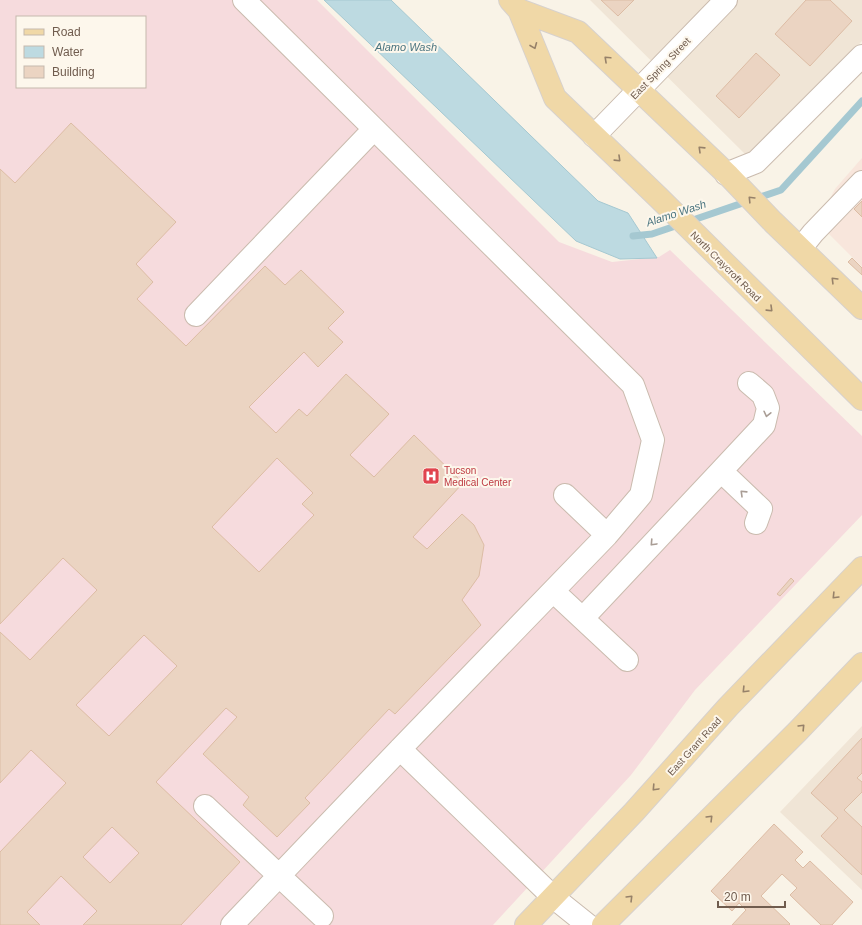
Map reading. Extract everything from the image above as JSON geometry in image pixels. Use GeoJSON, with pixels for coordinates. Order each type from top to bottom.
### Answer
{"type":"FeatureCollection","features":[{"type":"Feature","properties":{"kind":"main road","name":"North Craycroft Road"},"geometry":{"type":"LineString","coordinates":[[519,3],[578,32],[639,89],[862,308]]}},
{"type":"Feature","properties":{"kind":"main road","name":"North Craycroft Road"},"geometry":{"type":"LineString","coordinates":[[519,3],[555,98],[659,198],[862,399]]}},
{"type":"Feature","properties":{"kind":"main road","name":"East Grant Road"},"geometry":{"type":"LineString","coordinates":[[526,925],[634,812],[728,707],[862,568]]}},
{"type":"Feature","properties":{"kind":"main road"},"geometry":{"type":"LineString","coordinates":[[602,925],[797,732],[862,664]]}},
{"type":"Feature","properties":{"kind":"street"},"geometry":{"type":"LineString","coordinates":[[232,925],[607,535],[641,495],[653,440],[633,385],[244,0]]}},
{"type":"Feature","properties":{"kind":"street","name":"East Spring Street"},"geometry":{"type":"LineString","coordinates":[[594,136],[726,0]]}},
{"type":"Feature","properties":{"kind":"street"},"geometry":{"type":"LineString","coordinates":[[727,175],[756,162],[862,56]]}},
{"type":"Feature","properties":{"kind":"street"},"geometry":{"type":"LineString","coordinates":[[196,315],[374,129]]}},
{"type":"Feature","properties":{"kind":"street"},"geometry":{"type":"LineString","coordinates":[[801,248],[813,233],[862,182]]}},
{"type":"Feature","properties":{"kind":"street"},"geometry":{"type":"LineString","coordinates":[[583,618],[764,425],[768,408],[763,395],[749,383]]}},
{"type":"Feature","properties":{"kind":"street"},"geometry":{"type":"LineString","coordinates":[[721,471],[761,509],[756,523]]}},
{"type":"Feature","properties":{"kind":"street"},"geometry":{"type":"LineString","coordinates":[[565,495],[607,535]]}},
{"type":"Feature","properties":{"kind":"street"},"geometry":{"type":"LineString","coordinates":[[553,591],[627,660]]}},
{"type":"Feature","properties":{"kind":"street"},"geometry":{"type":"LineString","coordinates":[[400,749],[553,897],[588,925]]}},
{"type":"Feature","properties":{"kind":"street"},"geometry":{"type":"LineString","coordinates":[[205,806],[322,916]]}},
{"type":"Feature","properties":{"kind":"shaded area","name":"Tucson Medical Center"},"geometry":{"type":"Polygon","coordinates":[[[0,0],[317,0],[559,242],[612,262],[659,257],[670,250],[862,436],[862,515],[695,690],[631,775],[493,925],[0,925],[0,0]]]}},
{"type":"Feature","properties":{"kind":"shaded area"},"geometry":{"type":"Polygon","coordinates":[[[590,0],[862,0],[862,41],[748,157],[590,0]]]}},
{"type":"Feature","properties":{"kind":"shaded area"},"geometry":{"type":"Polygon","coordinates":[[[862,158],[862,267],[827,232],[824,210],[835,189],[862,158]]]}},
{"type":"Feature","properties":{"kind":"shaded area"},"geometry":{"type":"Polygon","coordinates":[[[862,726],[862,890],[780,812],[862,726]]]}},
{"type":"Feature","properties":{"kind":"water","name":"Alamo Wash"},"geometry":{"type":"Polygon","coordinates":[[[324,0],[391,0],[598,201],[628,213],[657,258],[620,259],[576,241],[324,0]]]}},
{"type":"Feature","properties":{"kind":"building"},"geometry":{"type":"Polygon","coordinates":[[[601,0],[634,0],[618,16],[601,0]]]}},
{"type":"Feature","properties":{"kind":"building"},"geometry":{"type":"Polygon","coordinates":[[[806,0],[830,0],[852,21],[810,66],[775,34],[806,0]]]}},
{"type":"Feature","properties":{"kind":"building"},"geometry":{"type":"Polygon","coordinates":[[[756,53],[780,75],[739,118],[716,96],[756,53]]]}},
{"type":"Feature","properties":{"kind":"building"},"geometry":{"type":"Polygon","coordinates":[[[71,123],[176,222],[136,264],[153,282],[137,299],[186,346],[265,266],[285,285],[301,270],[344,312],[328,328],[343,342],[318,367],[304,352],[249,407],[276,433],[299,409],[307,416],[346,374],[389,414],[350,455],[374,477],[414,435],[463,483],[413,537],[427,549],[462,514],[474,525],[484,545],[479,576],[462,600],[481,625],[395,714],[389,709],[305,798],[310,803],[277,837],[243,805],[249,797],[203,754],[237,717],[226,708],[156,782],[240,862],[181,925],[83,925],[97,911],[61,876],[27,912],[40,925],[0,925],[0,852],[66,783],[31,750],[0,783],[0,632],[30,660],[97,590],[63,558],[0,624],[0,169],[15,183],[71,123]],[[277,458],[212,527],[259,572],[314,515],[302,504],[313,493],[277,458]],[[144,635],[76,705],[109,736],[177,666],[144,635]],[[112,827],[83,857],[110,883],[139,853],[112,827]]]}},
{"type":"Feature","properties":{"kind":"building"},"geometry":{"type":"Polygon","coordinates":[[[862,201],[862,217],[854,209],[862,201]]]}},
{"type":"Feature","properties":{"kind":"building"},"geometry":{"type":"Polygon","coordinates":[[[852,258],[862,268],[862,275],[848,262],[852,258]]]}},
{"type":"Feature","properties":{"kind":"building"},"geometry":{"type":"Polygon","coordinates":[[[791,578],[794,581],[780,596],[777,594],[791,578]]]}},
{"type":"Feature","properties":{"kind":"building"},"geometry":{"type":"Polygon","coordinates":[[[862,738],[862,773],[857,778],[862,782],[862,792],[844,810],[862,827],[862,875],[821,836],[838,818],[811,793],[862,738]]]}},
{"type":"Feature","properties":{"kind":"building"},"geometry":{"type":"Polygon","coordinates":[[[774,824],[803,852],[795,860],[803,868],[810,861],[853,902],[832,925],[821,925],[790,895],[797,888],[782,874],[761,896],[790,924],[789,925],[732,925],[746,910],[739,903],[732,911],[711,891],[774,824]]]}},
{"type":"Feature","properties":{"kind":"waterway","name":"Alamo Wash"},"geometry":{"type":"LineString","coordinates":[[633,236],[652,234],[781,190],[862,101]]}},
{"type":"Feature","properties":{"kind":"place","name":"Tucson Medical Center"},"geometry":{"type":"Point","coordinates":[431,476]}}]}
